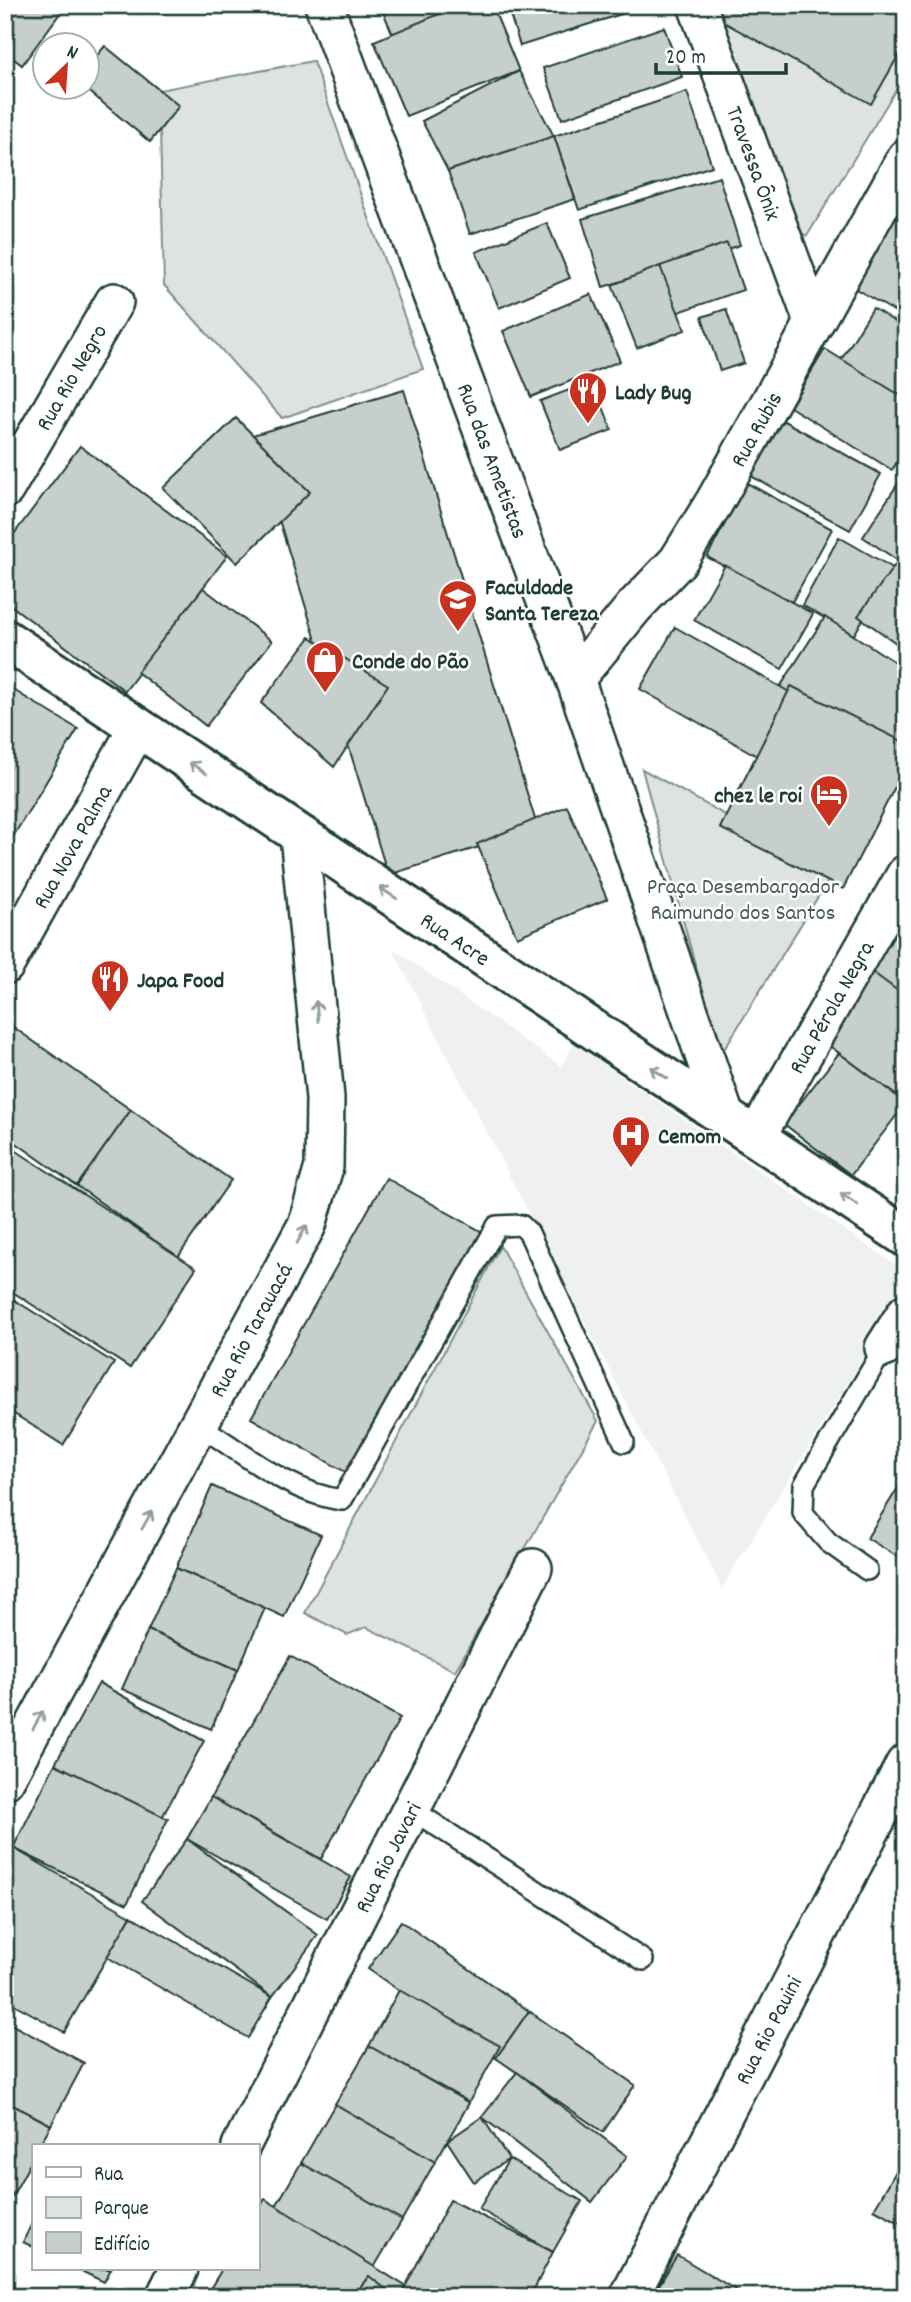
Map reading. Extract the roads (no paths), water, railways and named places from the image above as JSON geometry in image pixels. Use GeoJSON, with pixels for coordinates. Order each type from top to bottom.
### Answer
{"type":"FeatureCollection","features":[{"type":"Feature","properties":{"kind":"street","name":"Rua das Ametistas"},"geometry":{"type":"LineString","coordinates":[[324,5],[740,1127]]}},
{"type":"Feature","properties":{"kind":"street","name":"Travessa Ônix"},"geometry":{"type":"LineString","coordinates":[[697,5],[813,321]]}},
{"type":"Feature","properties":{"kind":"street","name":"Rua Rubis"},"geometry":{"type":"LineString","coordinates":[[575,679],[634,607],[678,561],[715,501],[906,158]]}},
{"type":"Feature","properties":{"kind":"street","name":"Rua Rio Negro"},"geometry":{"type":"LineString","coordinates":[[5,489],[114,302]]}},
{"type":"Feature","properties":{"kind":"street","name":"Rua Acre"},"geometry":{"type":"LineString","coordinates":[[5,639],[906,1237]]}},
{"type":"Feature","properties":{"kind":"street","name":"Rua Nova Palma"},"geometry":{"type":"LineString","coordinates":[[5,965],[138,727]]}},
{"type":"Feature","properties":{"kind":"street","name":"Rua Rio Tarauacá"},"geometry":{"type":"LineString","coordinates":[[5,1780],[307,1225],[324,1167],[325,1098],[299,835]]}},
{"type":"Feature","properties":{"kind":"street","name":"Rua Pérola Negra"},"geometry":{"type":"LineString","coordinates":[[740,1127],[906,874]]}},
{"type":"Feature","properties":{"kind":"street"},"geometry":{"type":"LineString","coordinates":[[884,1348],[906,1313]]}},
{"type":"Feature","properties":{"kind":"street","name":"Rua Rio Javari"},"geometry":{"type":"LineString","coordinates":[[242,2144],[533,1568]]}},
{"type":"Feature","properties":{"kind":"street","name":"Rua Rio Pauini"},"geometry":{"type":"LineString","coordinates":[[629,2297],[905,1764]]}},
{"type":"Feature","properties":{"kind":"street"},"geometry":{"type":"LineString","coordinates":[[165,2297],[178,2270]]}},
{"type":"Feature","properties":{"kind":"lane"},"geometry":{"type":"LineString","coordinates":[[199,1425],[282,1479],[323,1498],[342,1500],[498,1226],[511,1224],[521,1225],[528,1233],[624,1442]]}},
{"type":"Feature","properties":{"kind":"lane"},"geometry":{"type":"LineString","coordinates":[[867,1570],[828,1542],[803,1513],[804,1485],[884,1348]]}},
{"type":"Feature","properties":{"kind":"lane"},"geometry":{"type":"LineString","coordinates":[[411,1809],[643,1961]]}},
{"type":"Feature","properties":{"kind":"place","name":"Lady Bug"},"geometry":{"type":"Point","coordinates":[588,425]}},
{"type":"Feature","properties":{"kind":"place","name":"Faculdade Santa Tereza"},"geometry":{"type":"Point","coordinates":[458,633]}},
{"type":"Feature","properties":{"kind":"place","name":"Conde do Pão"},"geometry":{"type":"Point","coordinates":[325,694]}},
{"type":"Feature","properties":{"kind":"place","name":"chez le roi"},"geometry":{"type":"Point","coordinates":[829,828]}},
{"type":"Feature","properties":{"kind":"place","name":"Japa Food"},"geometry":{"type":"Point","coordinates":[110,1013]}},
{"type":"Feature","properties":{"kind":"place","name":"Cemom"},"geometry":{"type":"Point","coordinates":[631,1169]}},
{"type":"Feature","properties":{"kind":"park label","name":"Praça Desembargador Raimundo dos Santos"},"geometry":{"type":"Point","coordinates":[743,898]}}]}
